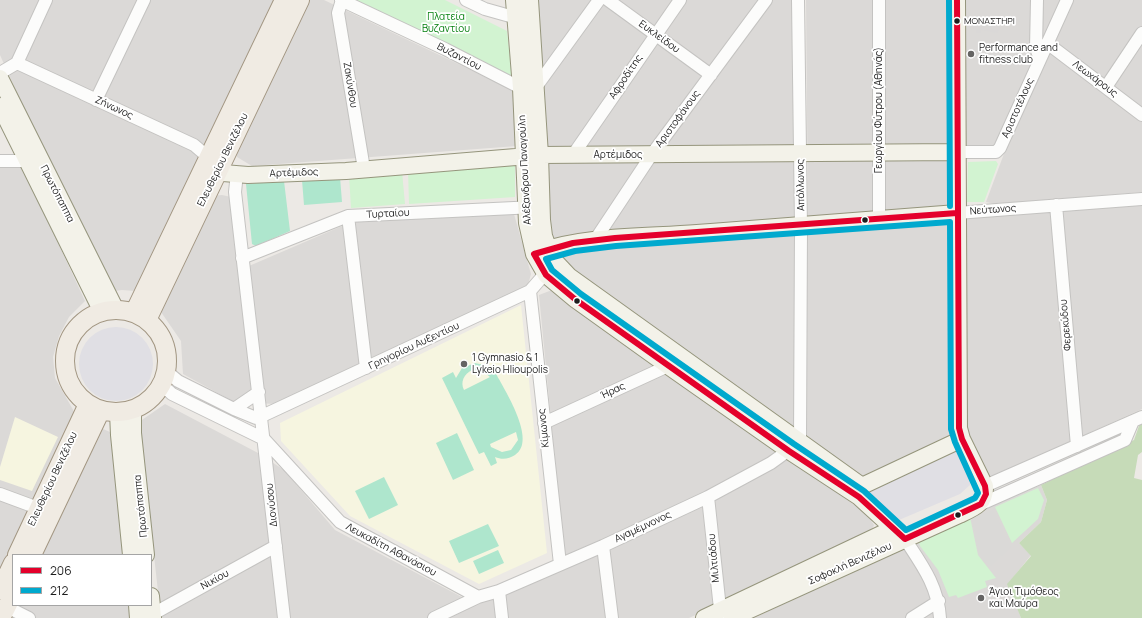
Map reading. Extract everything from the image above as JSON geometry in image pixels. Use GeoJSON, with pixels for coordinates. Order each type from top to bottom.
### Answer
{"type":"FeatureCollection","features":[{"type":"Feature","properties":{"kind":"main road","name":"Ελευθερίου Βενιζέλου"},"geometry":{"type":"LineString","coordinates":[[216,163],[284,0]]}},
{"type":"Feature","properties":{"kind":"main road","name":"Ελευθερίου Βενιζέλου"},"geometry":{"type":"LineString","coordinates":[[140,316],[216,163],[300,0]]}},
{"type":"Feature","properties":{"kind":"main road"},"geometry":{"type":"LineString","coordinates":[[109,311],[140,316],[157,330],[164,343],[167,357],[164,378],[149,399],[110,409],[77,394],[69,382],[65,368],[65,353],[69,339],[77,327],[88,318],[109,311]]}},
{"type":"Feature","properties":{"kind":"main road","name":"Ελευθερίου Βενιζέλου"},"geometry":{"type":"LineString","coordinates":[[18,554],[110,409]]}},
{"type":"Feature","properties":{"kind":"main road","name":"Ελευθερίου Βενιζέλου"},"geometry":{"type":"LineString","coordinates":[[32,554],[45,511]]}},
{"type":"Feature","properties":{"kind":"main road"},"geometry":{"type":"LineString","coordinates":[[0,590],[12,565]]}},
{"type":"Feature","properties":{"kind":"street"},"geometry":{"type":"LineString","coordinates":[[0,73],[17,63],[46,0]]}},
{"type":"Feature","properties":{"kind":"street"},"geometry":{"type":"LineString","coordinates":[[96,100],[144,0]]}},
{"type":"Feature","properties":{"kind":"street","name":"Βυζαντίου"},"geometry":{"type":"LineString","coordinates":[[341,0],[528,87]]}},
{"type":"Feature","properties":{"kind":"street","name":"Ζακύνθου"},"geometry":{"type":"LineString","coordinates":[[341,0],[338,13],[364,170]]}},
{"type":"Feature","properties":{"kind":"street"},"geometry":{"type":"LineString","coordinates":[[466,0],[485,9],[517,18]]}},
{"type":"Feature","properties":{"kind":"street","name":"Αλέξανδρου Παναγούλη"},"geometry":{"type":"LineString","coordinates":[[514,0],[528,87]]}},
{"type":"Feature","properties":{"kind":"street","name":"Αλέξανδρου Παναγούλη"},"geometry":{"type":"LineString","coordinates":[[530,0],[528,87],[534,207],[544,236],[541,251],[552,271],[576,300],[673,361],[860,492],[905,539]]}},
{"type":"Feature","properties":{"kind":"street"},"geometry":{"type":"LineString","coordinates":[[528,87],[599,0]]}},
{"type":"Feature","properties":{"kind":"street","name":"Ευκλείδου"},"geometry":{"type":"LineString","coordinates":[[608,0],[711,74]]}},
{"type":"Feature","properties":{"kind":"street","name":"Αφροδίτης"},"geometry":{"type":"LineString","coordinates":[[573,155],[680,0]]}},
{"type":"Feature","properties":{"kind":"street","name":"Αριστοφάνους"},"geometry":{"type":"LineString","coordinates":[[595,240],[652,154],[766,0]]}},
{"type":"Feature","properties":{"kind":"street","name":"Απόλλωνος"},"geometry":{"type":"LineString","coordinates":[[795,446],[801,226],[798,0]]}},
{"type":"Feature","properties":{"kind":"street","name":"Γεωργίου Φύτρου (Αθηνάς)"},"geometry":{"type":"LineString","coordinates":[[879,0],[879,220]]}},
{"type":"Feature","properties":{"kind":"street"},"geometry":{"type":"LineString","coordinates":[[957,0],[959,428],[962,439],[985,486],[986,494],[981,504]]}},
{"type":"Feature","properties":{"kind":"street"},"geometry":{"type":"LineString","coordinates":[[1037,0],[1036,48],[1040,59]]}},
{"type":"Feature","properties":{"kind":"street","name":"Αριστοτέλους"},"geometry":{"type":"LineString","coordinates":[[998,150],[1067,0]]}},
{"type":"Feature","properties":{"kind":"street"},"geometry":{"type":"LineString","coordinates":[[1106,87],[1142,33]]}},
{"type":"Feature","properties":{"kind":"street","name":"Λεωχάρους"},"geometry":{"type":"LineString","coordinates":[[1047,43],[1142,116]]}},
{"type":"Feature","properties":{"kind":"street","name":"Ζήνωνος"},"geometry":{"type":"LineString","coordinates":[[17,63],[194,145],[216,163]]}},
{"type":"Feature","properties":{"kind":"street","name":"Πρωτόπαππα"},"geometry":{"type":"LineString","coordinates":[[0,78],[109,311]]}},
{"type":"Feature","properties":{"kind":"street","name":"Πρωτόπαππα"},"geometry":{"type":"LineString","coordinates":[[0,106],[26,161],[109,311]]}},
{"type":"Feature","properties":{"kind":"street","name":"Αρτέμιδος"},"geometry":{"type":"LineString","coordinates":[[216,163],[237,173],[248,175],[364,170],[532,155],[996,152],[998,150]]}},
{"type":"Feature","properties":{"kind":"street"},"geometry":{"type":"LineString","coordinates":[[0,160],[26,161]]}},
{"type":"Feature","properties":{"kind":"street","name":"Διονύσου"},"geometry":{"type":"LineString","coordinates":[[237,173],[234,192],[262,416],[284,618]]}},
{"type":"Feature","properties":{"kind":"street","name":"Νεύτωνος"},"geometry":{"type":"LineString","coordinates":[[541,251],[561,244],[595,240],[801,226],[1142,199]]}},
{"type":"Feature","properties":{"kind":"street","name":"Φερεκύδου"},"geometry":{"type":"LineString","coordinates":[[1056,205],[1077,446]]}},
{"type":"Feature","properties":{"kind":"street","name":"Τυρταίου"},"geometry":{"type":"LineString","coordinates":[[242,258],[348,216],[534,207]]}},
{"type":"Feature","properties":{"kind":"street"},"geometry":{"type":"LineString","coordinates":[[348,216],[366,368]]}},
{"type":"Feature","properties":{"kind":"street","name":"Γρηγορίου Αυξεντίου"},"geometry":{"type":"LineString","coordinates":[[262,416],[530,291],[552,271]]}},
{"type":"Feature","properties":{"kind":"street","name":"Κίμωνος"},"geometry":{"type":"LineString","coordinates":[[530,291],[560,564]]}},
{"type":"Feature","properties":{"kind":"street","name":"Ήρας"},"geometry":{"type":"LineString","coordinates":[[544,423],[673,361]]}},
{"type":"Feature","properties":{"kind":"street"},"geometry":{"type":"LineString","coordinates":[[164,378],[178,381],[234,409],[256,418],[262,416]]}},
{"type":"Feature","properties":{"kind":"street"},"geometry":{"type":"LineString","coordinates":[[164,378],[172,394],[264,439]]}},
{"type":"Feature","properties":{"kind":"street"},"geometry":{"type":"LineString","coordinates":[[234,409],[259,392]]}},
{"type":"Feature","properties":{"kind":"street","name":"Πρωτόπαππα"},"geometry":{"type":"LineString","coordinates":[[110,409],[119,435],[132,554]]}},
{"type":"Feature","properties":{"kind":"street","name":"Πρωτόπαππα"},"geometry":{"type":"LineString","coordinates":[[110,409],[133,433],[146,554]]}},
{"type":"Feature","properties":{"kind":"street","name":"Σοφοκλή Βενιζέλου"},"geometry":{"type":"LineString","coordinates":[[985,486],[1137,419]]}},
{"type":"Feature","properties":{"kind":"street","name":"Σοφοκλή Βενιζέλου"},"geometry":{"type":"LineString","coordinates":[[704,618],[724,616],[905,539],[1125,440],[1137,419]]}},
{"type":"Feature","properties":{"kind":"street","name":"Λευκαδίτη Αθανάσιου"},"geometry":{"type":"LineString","coordinates":[[264,439],[340,522],[478,597]]}},
{"type":"Feature","properties":{"kind":"street"},"geometry":{"type":"LineString","coordinates":[[860,492],[962,439]]}},
{"type":"Feature","properties":{"kind":"street","name":"Αγαμέμνονος"},"geometry":{"type":"LineString","coordinates":[[434,618],[478,597],[499,591],[603,546],[708,497],[795,446]]}},
{"type":"Feature","properties":{"kind":"street"},"geometry":{"type":"LineString","coordinates":[[0,494],[45,511]]}},
{"type":"Feature","properties":{"kind":"street","name":"Μιλτιάδου"},"geometry":{"type":"LineString","coordinates":[[708,497],[724,616]]}},
{"type":"Feature","properties":{"kind":"street","name":"Σοφοκλή Βενιζέλου"},"geometry":{"type":"LineString","coordinates":[[724,616],[894,528]]}},
{"type":"Feature","properties":{"kind":"street"},"geometry":{"type":"LineString","coordinates":[[905,539],[935,589],[939,601],[940,618]]}},
{"type":"Feature","properties":{"kind":"street","name":"Νικίου"},"geometry":{"type":"LineString","coordinates":[[148,617],[276,546]]}},
{"type":"Feature","properties":{"kind":"street"},"geometry":{"type":"LineString","coordinates":[[603,546],[612,618]]}},
{"type":"Feature","properties":{"kind":"street"},"geometry":{"type":"LineString","coordinates":[[499,591],[502,618]]}},
{"type":"Feature","properties":{"kind":"street"},"geometry":{"type":"LineString","coordinates":[[912,618],[939,601]]}},
{"type":"Feature","properties":{"kind":"street"},"geometry":{"type":"LineString","coordinates":[[7,606],[29,618]]}},
{"type":"Feature","properties":{"kind":"street"},"geometry":{"type":"LineString","coordinates":[[138,606],[148,617]]}},
{"type":"Feature","properties":{"kind":"street"},"geometry":{"type":"LineString","coordinates":[[148,617],[150,606]]}},
{"type":"Feature","properties":{"kind":"shaded area"},"geometry":{"type":"Polygon","coordinates":[[[0,0],[276,0],[135,291],[122,290],[107,292],[0,55],[0,0]]]}},
{"type":"Feature","properties":{"kind":"shaded area"},"geometry":{"type":"Polygon","coordinates":[[[305,0],[324,0],[515,91],[517,146],[252,166],[237,157],[234,148],[305,0]]]}},
{"type":"Feature","properties":{"kind":"shaded area"},"geometry":{"type":"Polygon","coordinates":[[[537,0],[796,0],[796,221],[808,219],[806,0],[1061,0],[993,150],[953,149],[955,217],[954,437],[865,477],[856,476],[582,280],[559,258],[549,231],[537,0]]]}},
{"type":"Feature","properties":{"kind":"shaded area"},"geometry":{"type":"Polygon","coordinates":[[[1072,0],[1142,0],[1142,192],[996,204],[986,202],[1005,151],[1072,0]]]}},
{"type":"Feature","properties":{"kind":"shaded area"},"geometry":{"type":"Polygon","coordinates":[[[973,16],[999,21],[1000,29],[997,33],[981,30],[981,33],[976,33],[976,29],[970,28],[973,16]]]}},
{"type":"Feature","properties":{"kind":"shaded area"},"geometry":{"type":"Polygon","coordinates":[[[0,164],[22,165],[85,301],[69,317],[59,336],[53,357],[55,378],[76,415],[0,569],[0,164]]]}},
{"type":"Feature","properties":{"kind":"shaded area"},"geometry":{"type":"Polygon","coordinates":[[[222,195],[231,197],[242,269],[356,220],[514,214],[531,274],[528,285],[276,404],[234,402],[183,374],[181,341],[161,312],[211,196],[222,195]]]}},
{"type":"Feature","properties":{"kind":"shaded area"},"geometry":{"type":"Polygon","coordinates":[[[1142,204],[1142,409],[989,478],[966,431],[961,217],[1142,204]]]}},
{"type":"Feature","properties":{"kind":"shaded area"},"geometry":{"type":"Polygon","coordinates":[[[552,290],[867,514],[874,525],[870,534],[689,618],[161,618],[139,422],[165,404],[258,453],[284,470],[335,530],[475,604],[565,563],[539,295],[552,290]]]}},
{"type":"Feature","properties":{"kind":"shaded area","name":"1 Gymnasio & 1 Lykeio Hlioupolis"},"geometry":{"type":"Polygon","coordinates":[[[521,305],[547,553],[479,584],[350,516],[281,441],[280,423],[521,305]]]}},
{"type":"Feature","properties":{"kind":"shaded area"},"geometry":{"type":"Polygon","coordinates":[[[109,327],[123,327],[137,333],[147,343],[153,357],[151,378],[147,385],[137,395],[123,401],[109,401],[95,395],[85,385],[79,371],[79,357],[85,343],[95,333],[109,327]]]}},
{"type":"Feature","properties":{"kind":"shaded area"},"geometry":{"type":"Polygon","coordinates":[[[15,417],[58,437],[32,491],[0,480],[0,467],[15,417]]]}},
{"type":"Feature","properties":{"kind":"shaded area"},"geometry":{"type":"Polygon","coordinates":[[[103,429],[110,432],[124,554],[41,554],[103,429]]]}},
{"type":"Feature","properties":{"kind":"shaded area"},"geometry":{"type":"Polygon","coordinates":[[[957,446],[972,476],[970,485],[960,494],[899,520],[894,518],[868,492],[867,489],[957,446]]]}},
{"type":"Feature","properties":{"kind":"shaded area"},"geometry":{"type":"Polygon","coordinates":[[[1041,485],[1047,500],[1041,522],[1019,543],[1031,555],[1008,584],[1021,618],[754,618],[998,503],[1041,485]]]}},
{"type":"Feature","properties":{"kind":"shaded area"},"geometry":{"type":"Polygon","coordinates":[[[993,510],[1011,547],[990,566],[979,554],[972,520],[993,510]]]}},
{"type":"Feature","properties":{"kind":"shaded area"},"geometry":{"type":"Polygon","coordinates":[[[16,606],[130,606],[131,618],[10,618],[16,606]]]}},
{"type":"Feature","properties":{"kind":"green space","name":"Πλατεία Βυζαντίου"},"geometry":{"type":"Polygon","coordinates":[[[351,0],[445,0],[507,31],[512,76],[351,0]]]}},
{"type":"Feature","properties":{"kind":"green space"},"geometry":{"type":"Polygon","coordinates":[[[996,161],[998,164],[984,202],[967,202],[968,162],[996,161]]]}},
{"type":"Feature","properties":{"kind":"green space"},"geometry":{"type":"Polygon","coordinates":[[[515,162],[515,197],[409,204],[408,170],[515,162]]]}},
{"type":"Feature","properties":{"kind":"green space"},"geometry":{"type":"Polygon","coordinates":[[[402,171],[405,204],[351,208],[349,175],[402,171]]]}},
{"type":"Feature","properties":{"kind":"green space"},"geometry":{"type":"Polygon","coordinates":[[[340,177],[342,202],[304,205],[302,180],[340,177]]]}},
{"type":"Feature","properties":{"kind":"green space"},"geometry":{"type":"Polygon","coordinates":[[[284,181],[290,231],[256,246],[252,244],[246,184],[284,181]]]}},
{"type":"Feature","properties":{"kind":"green space"},"geometry":{"type":"Polygon","coordinates":[[[475,363],[488,366],[495,372],[511,402],[521,427],[523,439],[521,448],[515,455],[505,459],[495,457],[497,463],[491,466],[484,452],[479,454],[442,378],[453,372],[456,378],[462,368],[475,363]],[[472,370],[464,378],[462,384],[464,390],[490,377],[483,371],[472,370]],[[516,432],[490,444],[491,447],[502,452],[511,450],[518,440],[516,432]]]}},
{"type":"Feature","properties":{"kind":"green space"},"geometry":{"type":"Polygon","coordinates":[[[1140,423],[1142,423],[1142,452],[1138,455],[1134,478],[1142,480],[1142,618],[1021,618],[1007,584],[1031,556],[1019,543],[1041,522],[1047,500],[1041,485],[1134,440],[1140,423]]]}},
{"type":"Feature","properties":{"kind":"green space"},"geometry":{"type":"Polygon","coordinates":[[[457,433],[474,470],[453,480],[436,443],[457,433]]]}},
{"type":"Feature","properties":{"kind":"green space"},"geometry":{"type":"Polygon","coordinates":[[[384,477],[398,505],[369,519],[355,491],[384,477]]]}},
{"type":"Feature","properties":{"kind":"green space"},"geometry":{"type":"Polygon","coordinates":[[[1038,488],[1044,500],[1038,519],[1012,543],[995,507],[1038,488]]]}},
{"type":"Feature","properties":{"kind":"green space"},"geometry":{"type":"Polygon","coordinates":[[[970,517],[978,555],[996,578],[985,581],[987,587],[958,598],[956,595],[949,597],[938,570],[920,546],[919,542],[970,517]]]}},
{"type":"Feature","properties":{"kind":"green space"},"geometry":{"type":"Polygon","coordinates":[[[488,524],[499,546],[459,563],[449,541],[488,524]]]}},
{"type":"Feature","properties":{"kind":"green space"},"geometry":{"type":"Polygon","coordinates":[[[498,550],[504,563],[479,574],[473,561],[498,550]]]}},
{"type":"Feature","properties":{"kind":"transit line","name":"212"},"geometry":{"type":"LineString","coordinates":[[949,0],[950,206]]}},
{"type":"Feature","properties":{"kind":"transit line","name":"206"},"geometry":{"type":"LineString","coordinates":[[957,0],[959,428],[962,439],[985,486],[986,494],[981,504],[905,539],[859,497],[789,451],[576,300],[546,275],[534,254],[573,243],[615,238],[957,213]]}},
{"type":"Feature","properties":{"kind":"transit line","name":"212"},"geometry":{"type":"LineString","coordinates":[[950,222],[951,429],[955,442],[978,493],[975,498],[906,530],[864,491],[794,444],[581,294],[552,270],[546,259],[575,251],[616,246],[950,222]]}},
{"type":"Feature","properties":{"kind":"place","name":"ΜΟΝΑΣΤΗΡΙ"},"geometry":{"type":"Point","coordinates":[957,21]}},
{"type":"Feature","properties":{"kind":"place","name":"Performance and fitness club"},"geometry":{"type":"Point","coordinates":[971,54]}},
{"type":"Feature","properties":{"kind":"place","name":"1 Gymnasio & 1 Lykeio Hlioupolis"},"geometry":{"type":"Point","coordinates":[464,364]}},
{"type":"Feature","properties":{"kind":"place","name":"Άγιοι Τιμόθεος και Μαύρα"},"geometry":{"type":"Point","coordinates":[981,598]}}]}
